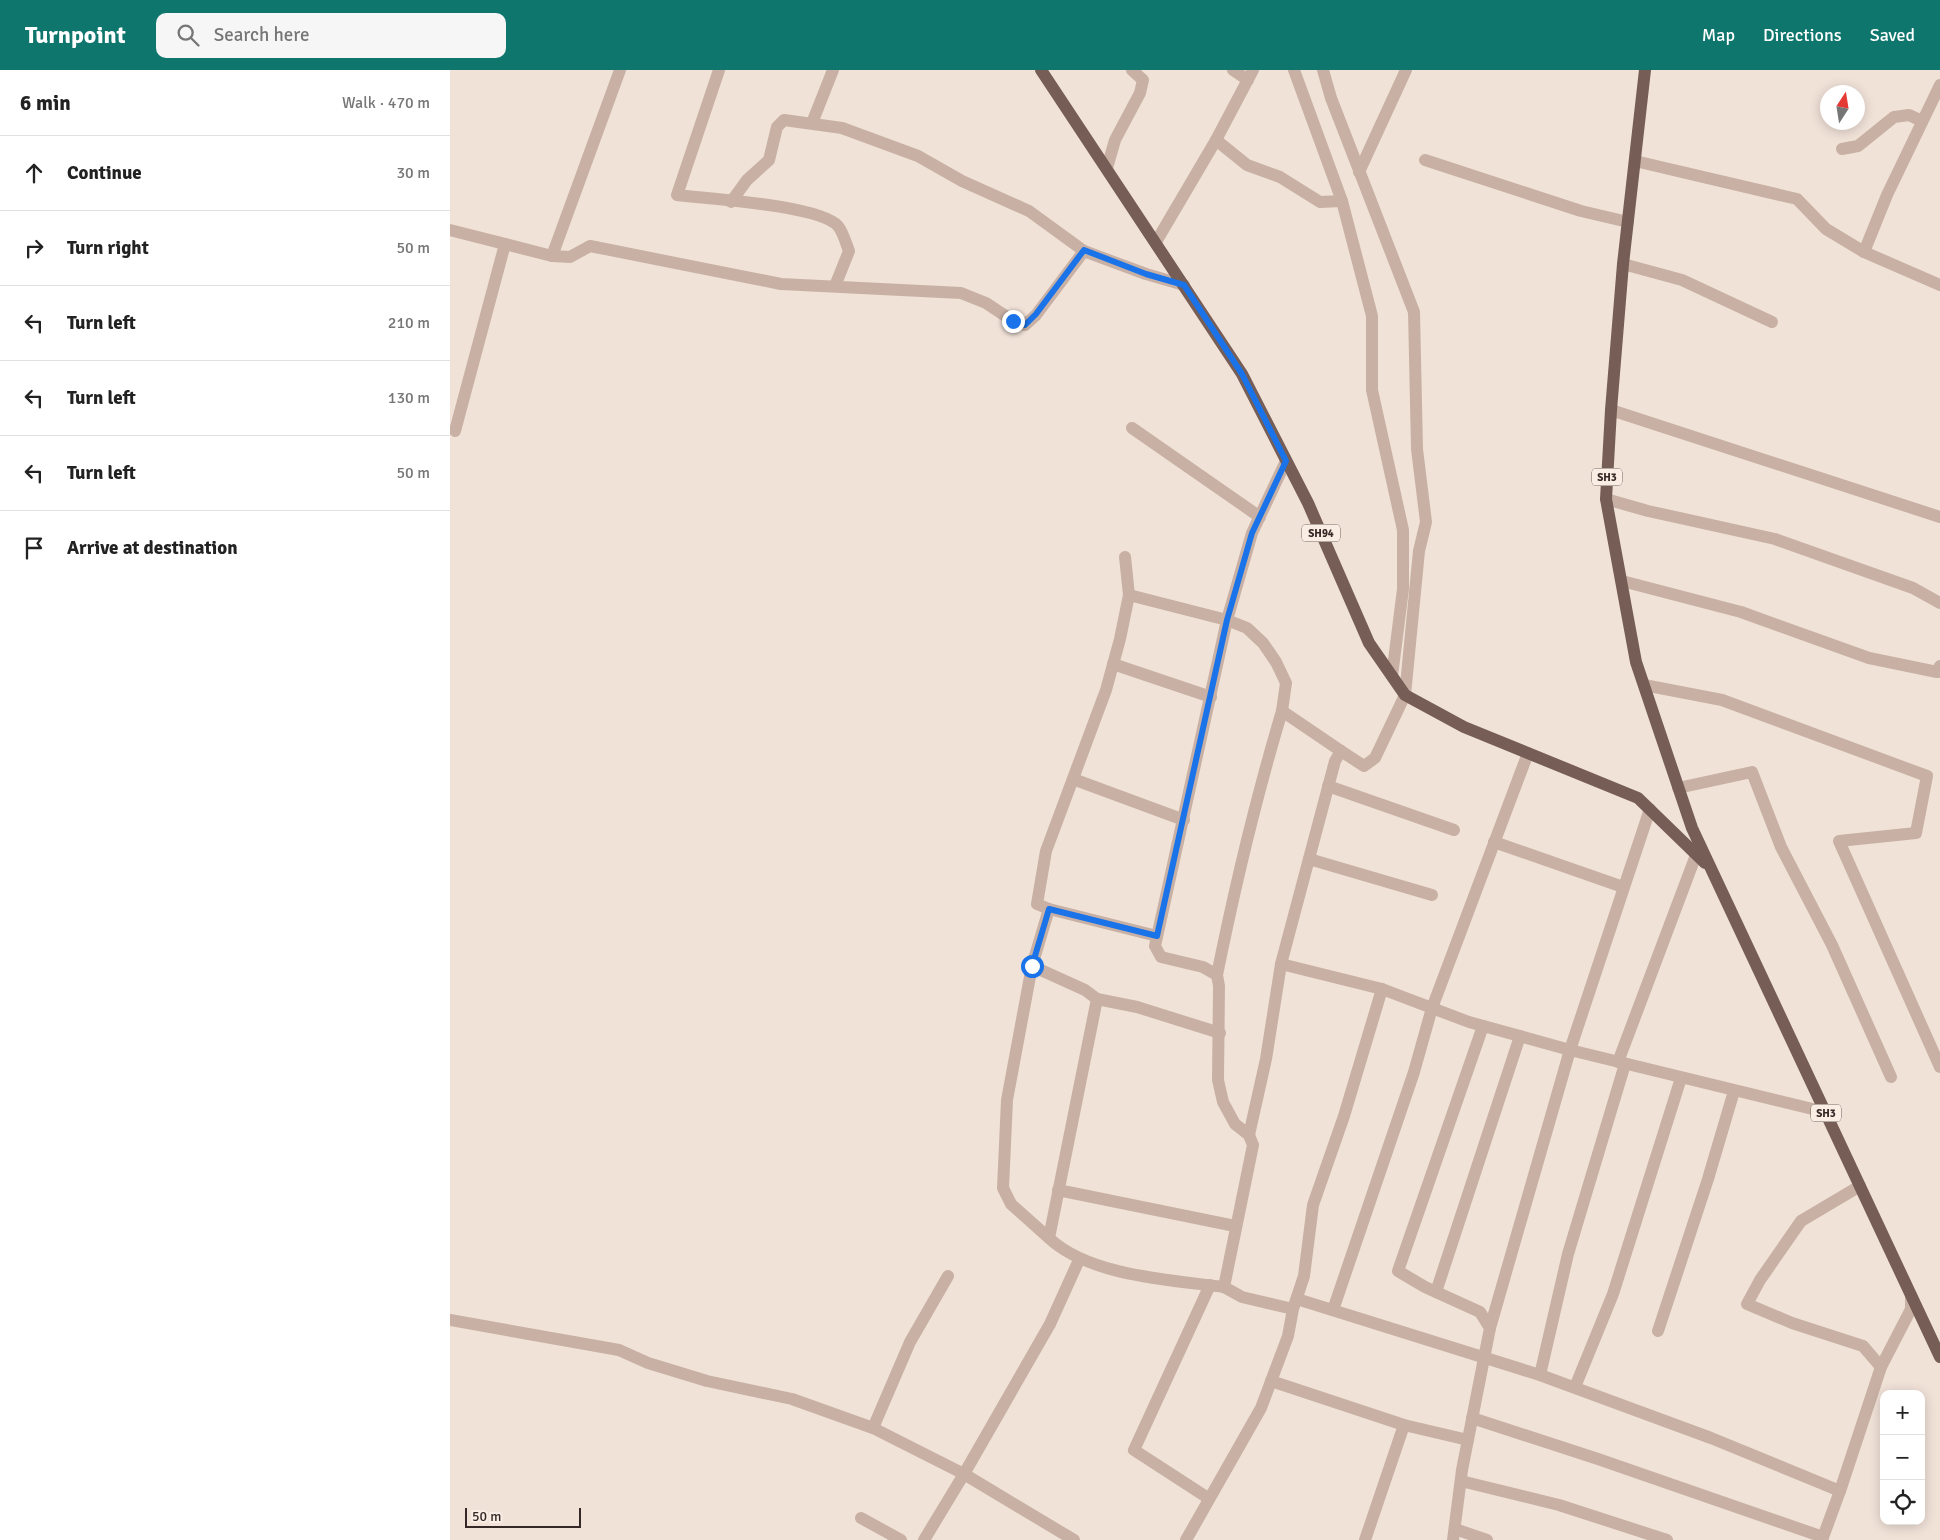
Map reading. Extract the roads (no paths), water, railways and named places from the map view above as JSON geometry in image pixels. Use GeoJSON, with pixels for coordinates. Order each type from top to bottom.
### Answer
{"type":"FeatureCollection","features":[{"type":"Feature","properties":{"kind":"main road","name":"SH94"},"geometry":{"type":"LineString","coordinates":[[1041,70],[1242,374],[1308,504],[1369,643],[1405,695],[1464,726],[1638,798],[1712,870]]}},
{"type":"Feature","properties":{"kind":"main road","name":"SH3"},"geometry":{"type":"LineString","coordinates":[[1645,70],[1623,264],[1606,499],[1636,662],[1692,828],[1940,1356]]}},
{"type":"Feature","properties":{"kind":"street"},"geometry":{"type":"LineString","coordinates":[[552,256],[620,70]]}},
{"type":"Feature","properties":{"kind":"street"},"geometry":{"type":"LineString","coordinates":[[718,70],[677,195],[788,208],[825,216],[839,226],[849,251],[835,286]]}},
{"type":"Feature","properties":{"kind":"street"},"geometry":{"type":"LineString","coordinates":[[812,123],[833,70]]}},
{"type":"Feature","properties":{"kind":"street"},"geometry":{"type":"LineString","coordinates":[[1107,168],[1115,140],[1140,93],[1143,80],[1132,70]]}},
{"type":"Feature","properties":{"kind":"street"},"geometry":{"type":"LineString","coordinates":[[1156,242],[1216,140],[1250,75],[1233,70]]}},
{"type":"Feature","properties":{"kind":"street"},"geometry":{"type":"LineString","coordinates":[[1294,70],[1342,201],[1372,316],[1372,390],[1403,530],[1403,589],[1392,676]]}},
{"type":"Feature","properties":{"kind":"street"},"geometry":{"type":"LineString","coordinates":[[1282,711],[1364,766],[1375,758],[1405,695],[1419,551],[1426,522],[1417,449],[1414,312],[1393,253],[1331,98],[1323,70]]}},
{"type":"Feature","properties":{"kind":"street"},"geometry":{"type":"LineString","coordinates":[[1359,172],[1406,70]]}},
{"type":"Feature","properties":{"kind":"street"},"geometry":{"type":"LineString","coordinates":[[1864,252],[1940,85]]}},
{"type":"Feature","properties":{"kind":"street"},"geometry":{"type":"LineString","coordinates":[[1842,149],[1858,146],[1894,117],[1909,115],[1922,121]]}},
{"type":"Feature","properties":{"kind":"street"},"geometry":{"type":"LineString","coordinates":[[731,202],[747,180],[768,160],[777,127],[784,120],[842,128],[918,156],[962,181],[1029,211],[1084,250],[1146,274],[1184,285]]}},
{"type":"Feature","properties":{"kind":"street"},"geometry":{"type":"LineString","coordinates":[[1216,140],[1247,166],[1280,178],[1320,202],[1342,201]]}},
{"type":"Feature","properties":{"kind":"street"},"geometry":{"type":"LineString","coordinates":[[1425,160],[1581,211],[1628,222]]}},
{"type":"Feature","properties":{"kind":"street"},"geometry":{"type":"LineString","coordinates":[[1634,161],[1798,199],[1826,229],[1864,252],[1940,285]]}},
{"type":"Feature","properties":{"kind":"street"},"geometry":{"type":"LineString","coordinates":[[450,230],[552,256],[570,257],[590,246],[781,284],[961,294],[986,303],[1013,321],[1025,325],[1036,314],[1084,250]]}},
{"type":"Feature","properties":{"kind":"street"},"geometry":{"type":"LineString","coordinates":[[455,431],[504,244]]}},
{"type":"Feature","properties":{"kind":"street"},"geometry":{"type":"LineString","coordinates":[[1623,264],[1682,280],[1772,322]]}},
{"type":"Feature","properties":{"kind":"street"},"geometry":{"type":"LineString","coordinates":[[1611,410],[1940,517]]}},
{"type":"Feature","properties":{"kind":"street"},"geometry":{"type":"LineString","coordinates":[[1132,428],[1260,516]]}},
{"type":"Feature","properties":{"kind":"street"},"geometry":{"type":"LineString","coordinates":[[1217,975],[1203,967],[1162,957],[1155,946],[1227,620],[1252,533],[1286,461]]}},
{"type":"Feature","properties":{"kind":"street"},"geometry":{"type":"LineString","coordinates":[[1606,499],[1648,511],[1775,539],[1913,588],[1940,603]]}},
{"type":"Feature","properties":{"kind":"street"},"geometry":{"type":"LineString","coordinates":[[1125,556],[1129,595],[1113,664],[1106,690],[1046,851],[1037,904],[1049,909],[1157,936]]}},
{"type":"Feature","properties":{"kind":"street"},"geometry":{"type":"LineString","coordinates":[[1622,581],[1742,612],[1869,658],[1937,672],[1940,666]]}},
{"type":"Feature","properties":{"kind":"street"},"geometry":{"type":"LineString","coordinates":[[1129,595],[1227,620],[1247,628],[1263,643],[1276,662],[1286,684],[1282,711],[1259,786],[1232,896],[1217,975],[1220,1033],[1218,1080],[1223,1102],[1234,1124],[1249,1135],[1253,1145],[1224,1287]]}},
{"type":"Feature","properties":{"kind":"street"},"geometry":{"type":"LineString","coordinates":[[1113,664],[1210,697]]}},
{"type":"Feature","properties":{"kind":"street"},"geometry":{"type":"LineString","coordinates":[[1644,685],[1722,700],[1928,776],[1916,833],[1838,842],[1940,1067]]}},
{"type":"Feature","properties":{"kind":"street"},"geometry":{"type":"LineString","coordinates":[[1249,1135],[1266,1059],[1281,964],[1335,761],[1341,752]]}},
{"type":"Feature","properties":{"kind":"street"},"geometry":{"type":"LineString","coordinates":[[1334,1310],[1414,1072],[1432,1008],[1528,753]]}},
{"type":"Feature","properties":{"kind":"street"},"geometry":{"type":"LineString","coordinates":[[1678,788],[1752,772],[1781,847],[1832,945],[1891,1077]]}},
{"type":"Feature","properties":{"kind":"street"},"geometry":{"type":"LineString","coordinates":[[1073,779],[1184,820]]}},
{"type":"Feature","properties":{"kind":"street"},"geometry":{"type":"LineString","coordinates":[[1328,786],[1454,830]]}},
{"type":"Feature","properties":{"kind":"street"},"geometry":{"type":"LineString","coordinates":[[1487,1540],[1454,1534],[1468,1440],[1490,1328],[1570,1050],[1650,808]]}},
{"type":"Feature","properties":{"kind":"street"},"geometry":{"type":"LineString","coordinates":[[1494,842],[1623,887]]}},
{"type":"Feature","properties":{"kind":"street"},"geometry":{"type":"LineString","coordinates":[[1540,1375],[1568,1254],[1622,1063],[1696,855]]}},
{"type":"Feature","properties":{"kind":"street"},"geometry":{"type":"LineString","coordinates":[[1309,859],[1432,895]]}},
{"type":"Feature","properties":{"kind":"street"},"geometry":{"type":"LineString","coordinates":[[1049,909],[1032,966],[1007,1100],[1003,1188],[1010,1204],[1061,1249],[1079,1260],[1143,1276],[1224,1287],[1242,1297],[1334,1310],[1575,1387],[1720,1441],[1840,1491]]}},
{"type":"Feature","properties":{"kind":"street"},"geometry":{"type":"LineString","coordinates":[[1281,964],[1382,989],[1482,1026],[1570,1050],[1825,1112]]}},
{"type":"Feature","properties":{"kind":"street"},"geometry":{"type":"LineString","coordinates":[[1032,966],[1085,990],[1097,999],[1137,1007],[1220,1033]]}},
{"type":"Feature","properties":{"kind":"street"},"geometry":{"type":"LineString","coordinates":[[1186,1540],[1208,1498],[1261,1408],[1288,1336],[1304,1276],[1313,1205],[1344,1116],[1382,989]]}},
{"type":"Feature","properties":{"kind":"street"},"geometry":{"type":"LineString","coordinates":[[1049,1238],[1097,999]]}},
{"type":"Feature","properties":{"kind":"street"},"geometry":{"type":"LineString","coordinates":[[1482,1026],[1398,1271],[1436,1292],[1480,1312],[1490,1328]]}},
{"type":"Feature","properties":{"kind":"street"},"geometry":{"type":"LineString","coordinates":[[1436,1292],[1520,1036]]}},
{"type":"Feature","properties":{"kind":"street"},"geometry":{"type":"LineString","coordinates":[[1575,1387],[1613,1294],[1681,1078]]}},
{"type":"Feature","properties":{"kind":"street"},"geometry":{"type":"LineString","coordinates":[[1658,1331],[1708,1179],[1734,1091]]}},
{"type":"Feature","properties":{"kind":"street"},"geometry":{"type":"LineString","coordinates":[[1860,1186],[1801,1221],[1760,1280],[1747,1304],[1792,1324],[1863,1346],[1881,1367]]}},
{"type":"Feature","properties":{"kind":"street"},"geometry":{"type":"LineString","coordinates":[[1058,1190],[1235,1226]]}},
{"type":"Feature","properties":{"kind":"street"},"geometry":{"type":"LineString","coordinates":[[924,1540],[1050,1324],[1079,1260]]}},
{"type":"Feature","properties":{"kind":"street"},"geometry":{"type":"LineString","coordinates":[[873,1428],[910,1342],[948,1276]]}},
{"type":"Feature","properties":{"kind":"street"},"geometry":{"type":"LineString","coordinates":[[1208,1498],[1134,1450],[1210,1285]]}},
{"type":"Feature","properties":{"kind":"street"},"geometry":{"type":"LineString","coordinates":[[1472,1418],[1598,1459],[1823,1538],[1881,1367],[1911,1309],[1911,1295]]}},
{"type":"Feature","properties":{"kind":"street"},"geometry":{"type":"LineString","coordinates":[[450,1320],[619,1350],[648,1363],[707,1380],[792,1399],[873,1428],[964,1474],[1074,1540]]}},
{"type":"Feature","properties":{"kind":"street"},"geometry":{"type":"LineString","coordinates":[[1271,1381],[1404,1425],[1468,1440]]}},
{"type":"Feature","properties":{"kind":"street"},"geometry":{"type":"LineString","coordinates":[[1365,1540],[1404,1425]]}},
{"type":"Feature","properties":{"kind":"street"},"geometry":{"type":"LineString","coordinates":[[1461,1481],[1559,1505],[1667,1540]]}},
{"type":"Feature","properties":{"kind":"street"},"geometry":{"type":"LineString","coordinates":[[861,1518],[901,1540]]}}]}
